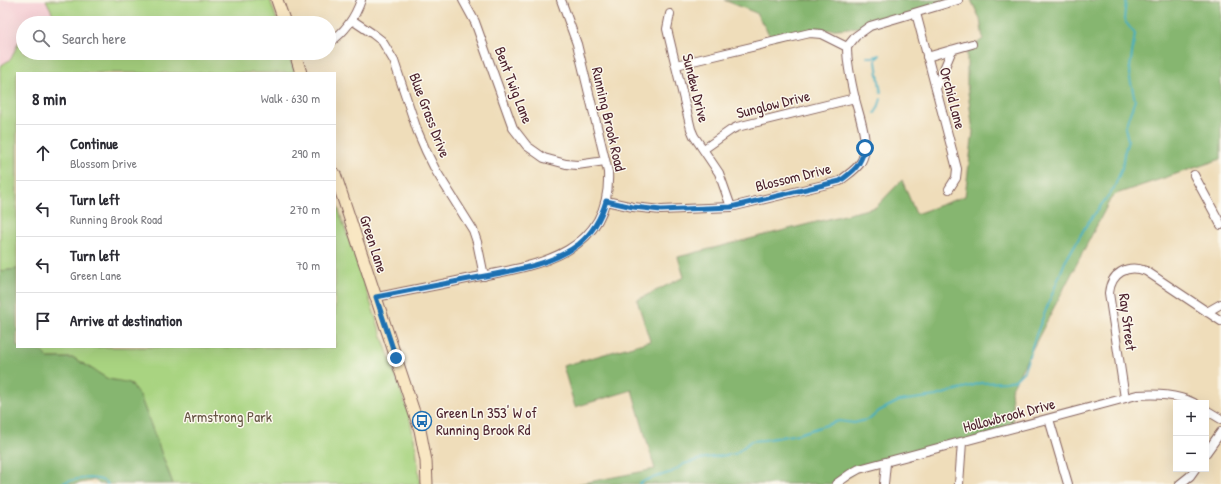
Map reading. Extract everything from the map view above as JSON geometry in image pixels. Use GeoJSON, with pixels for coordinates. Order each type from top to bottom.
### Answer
{"type":"FeatureCollection","features":[{"type":"Feature","properties":{"kind":"street"},"geometry":{"type":"LineString","coordinates":[[277,0],[283,16]]}},
{"type":"Feature","properties":{"kind":"street"},"geometry":{"type":"LineString","coordinates":[[336,37],[352,20],[361,0]]}},
{"type":"Feature","properties":{"kind":"street","name":"Bent Twig Lane"},"geometry":{"type":"LineString","coordinates":[[463,0],[475,22],[513,128],[527,146],[544,158],[566,164],[577,165],[605,160]]}},
{"type":"Feature","properties":{"kind":"street","name":"Running Brook Road"},"geometry":{"type":"LineString","coordinates":[[376,297],[524,268],[568,252],[578,245],[593,229],[601,215],[606,201],[608,183],[605,160],[577,44],[561,0]]}},
{"type":"Feature","properties":{"kind":"street"},"geometry":{"type":"LineString","coordinates":[[676,65],[810,32],[821,34],[847,47],[856,36],[870,26],[958,0]]}},
{"type":"Feature","properties":{"kind":"street","name":"Orchid Lane"},"geometry":{"type":"LineString","coordinates":[[916,13],[957,169],[956,178],[949,189]]}},
{"type":"Feature","properties":{"kind":"street","name":"Sundew Drive"},"geometry":{"type":"LineString","coordinates":[[670,14],[667,29],[691,129],[719,173],[731,207]]}},
{"type":"Feature","properties":{"kind":"street","name":"Blue Grass Drive"},"geometry":{"type":"LineString","coordinates":[[352,20],[382,41],[394,61],[417,130],[426,151],[436,171],[473,230],[484,276]]}},
{"type":"Feature","properties":{"kind":"street"},"geometry":{"type":"LineString","coordinates":[[927,57],[972,44]]}},
{"type":"Feature","properties":{"kind":"street","name":"Blossom Drive"},"geometry":{"type":"LineString","coordinates":[[606,201],[633,207],[661,210],[731,207],[840,181],[861,162],[865,148],[861,120],[848,64],[847,47]]}},
{"type":"Feature","properties":{"kind":"street"},"geometry":{"type":"LineString","coordinates":[[936,88],[952,50]]}},
{"type":"Feature","properties":{"kind":"street"},"geometry":{"type":"LineString","coordinates":[[297,60],[301,72]]}},
{"type":"Feature","properties":{"kind":"street","name":"Sunglow Drive"},"geometry":{"type":"LineString","coordinates":[[704,149],[736,127],[855,98]]}},
{"type":"Feature","properties":{"kind":"street"},"geometry":{"type":"LineString","coordinates":[[1194,176],[1221,225]]}},
{"type":"Feature","properties":{"kind":"street","name":"Green Lane"},"geometry":{"type":"LineString","coordinates":[[336,177],[420,430],[427,484]]}},
{"type":"Feature","properties":{"kind":"street","name":"Ray Street"},"geometry":{"type":"LineString","coordinates":[[1125,398],[1109,293],[1110,287],[1116,276],[1127,269],[1140,269],[1146,271],[1221,321]]}},
{"type":"Feature","properties":{"kind":"street"},"geometry":{"type":"LineString","coordinates":[[1207,312],[1221,304]]}},
{"type":"Feature","properties":{"kind":"street","name":"Hollowbrook Drive"},"geometry":{"type":"LineString","coordinates":[[836,484],[859,469],[1137,395],[1164,395],[1185,400]]}},
{"type":"Feature","properties":{"kind":"street"},"geometry":{"type":"LineString","coordinates":[[1209,412],[1221,419]]}},
{"type":"Feature","properties":{"kind":"street"},"geometry":{"type":"LineString","coordinates":[[1049,419],[1068,484]]}},
{"type":"Feature","properties":{"kind":"street"},"geometry":{"type":"LineString","coordinates":[[1209,449],[1221,432]]}},
{"type":"Feature","properties":{"kind":"street"},"geometry":{"type":"LineString","coordinates":[[959,484],[962,442]]}},
{"type":"Feature","properties":{"kind":"street"},"geometry":{"type":"LineString","coordinates":[[884,484],[886,463]]}},
{"type":"Feature","properties":{"kind":"street"},"geometry":{"type":"LineString","coordinates":[[1180,484],[1193,472]]}},
{"type":"Feature","properties":{"kind":"shaded area"},"geometry":{"type":"Polygon","coordinates":[[[0,0],[46,0],[54,16],[16,16],[16,48],[11,59],[0,66],[0,0]]]}},
{"type":"Feature","properties":{"kind":"green space"},"geometry":{"type":"Polygon","coordinates":[[[46,0],[270,0],[276,16],[54,16],[46,0]]]}},
{"type":"Feature","properties":{"kind":"green space"},"geometry":{"type":"Polygon","coordinates":[[[724,0],[957,0],[870,26],[816,31],[772,39],[756,13],[724,0]]]}},
{"type":"Feature","properties":{"kind":"green space"},"geometry":{"type":"Polygon","coordinates":[[[971,0],[1221,0],[1221,159],[1116,194],[1110,200],[1011,390],[1014,428],[858,470],[838,484],[578,484],[655,469],[632,390],[575,407],[563,366],[650,341],[637,300],[684,277],[678,257],[876,207],[902,180],[916,214],[965,196],[973,132],[967,84],[967,51],[983,39],[980,19],[971,0]]]}},
{"type":"Feature","properties":{"kind":"green space"},"geometry":{"type":"Polygon","coordinates":[[[16,48],[16,60],[290,60],[295,72],[16,72],[16,269],[0,271],[0,66],[11,59],[16,48]]]}},
{"type":"Feature","properties":{"kind":"green space","name":"Armstrong Park"},"geometry":{"type":"Polygon","coordinates":[[[336,202],[409,415],[416,448],[420,484],[173,484],[140,396],[130,383],[108,379],[74,358],[48,358],[39,349],[336,348],[336,202]]]}},
{"type":"Feature","properties":{"kind":"green space"},"geometry":{"type":"Polygon","coordinates":[[[16,269],[16,348],[39,348],[48,358],[74,358],[108,379],[130,383],[140,396],[173,484],[99,484],[95,480],[75,484],[0,484],[0,271],[16,269]]]}},
{"type":"Feature","properties":{"kind":"waterway"},"geometry":{"type":"LineString","coordinates":[[639,484],[646,480],[672,472],[684,464],[705,458],[735,454],[751,441],[798,434],[839,421],[854,423],[870,419],[879,411],[899,401],[936,396],[981,383],[1015,380],[1024,371],[1036,335],[1065,262],[1087,224],[1114,188],[1122,168],[1128,140],[1125,127],[1135,100],[1129,74],[1135,34],[1124,20],[1126,0]]}},
{"type":"Feature","properties":{"kind":"waterway"},"geometry":{"type":"LineString","coordinates":[[867,57],[879,55]]}},
{"type":"Feature","properties":{"kind":"waterway"},"geometry":{"type":"LineString","coordinates":[[880,55],[876,59],[876,62],[881,93]]}},
{"type":"Feature","properties":{"kind":"waterway"},"geometry":{"type":"LineString","coordinates":[[875,113],[881,99]]}},
{"type":"Feature","properties":{"kind":"waterway"},"geometry":{"type":"LineString","coordinates":[[60,484],[71,480],[85,478],[98,479],[108,484]]}},
{"type":"Feature","properties":{"kind":"place","name":"Green Ln 353' W of Running Brook Rd"},"geometry":{"type":"Point","coordinates":[422,421]}},
{"type":"Feature","properties":{"kind":"route"},"geometry":{"type":"LineString","coordinates":[[396,358],[376,297],[507,272],[524,268],[568,252],[578,245],[593,229],[599,219],[606,201],[633,207],[661,210],[731,207],[818,185],[840,181],[861,162],[865,148]]}}]}
